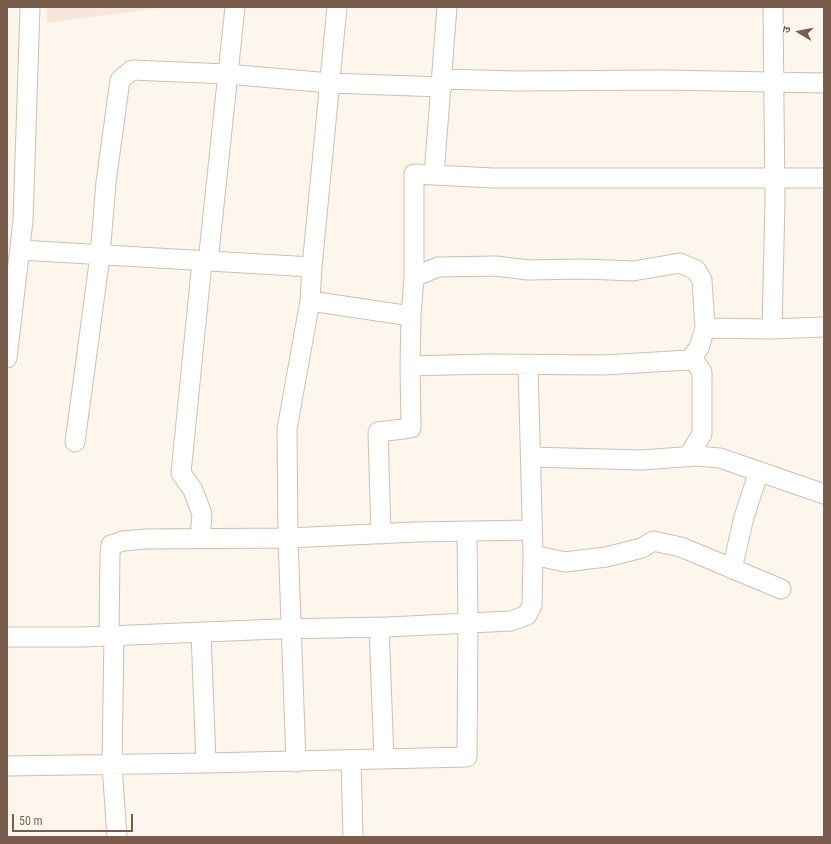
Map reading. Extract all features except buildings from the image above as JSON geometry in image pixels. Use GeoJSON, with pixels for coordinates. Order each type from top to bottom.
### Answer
{"type":"FeatureCollection","features":[{"type":"Feature","properties":{"kind":"street"},"geometry":{"type":"LineString","coordinates":[[7,358],[23,221],[30,7]]}},
{"type":"Feature","properties":{"kind":"street"},"geometry":{"type":"LineString","coordinates":[[200,538],[202,514],[193,490],[181,473],[235,7]]}},
{"type":"Feature","properties":{"kind":"street"},"geometry":{"type":"LineString","coordinates":[[296,762],[288,538],[287,429],[310,300],[337,7]]}},
{"type":"Feature","properties":{"kind":"street"},"geometry":{"type":"LineString","coordinates":[[434,175],[447,7]]}},
{"type":"Feature","properties":{"kind":"street"},"geometry":{"type":"LineString","coordinates":[[772,329],[775,177],[773,7]]}},
{"type":"Feature","properties":{"kind":"street"},"geometry":{"type":"LineString","coordinates":[[75,442],[100,256],[106,182],[120,80],[132,70],[227,74],[330,83],[663,80],[824,83]]}},
{"type":"Feature","properties":{"kind":"street"},"geometry":{"type":"LineString","coordinates":[[381,534],[378,432],[411,428],[410,366],[411,316],[414,277],[414,174],[493,178],[824,178]]}},
{"type":"Feature","properties":{"kind":"street"},"geometry":{"type":"LineString","coordinates":[[20,250],[100,256],[312,267]]}},
{"type":"Feature","properties":{"kind":"street"},"geometry":{"type":"LineString","coordinates":[[410,366],[528,364],[604,365],[662,363],[689,360],[699,348],[705,328],[702,280],[696,270],[680,263],[633,270],[528,270],[496,266],[438,267],[414,277]]}},
{"type":"Feature","properties":{"kind":"street"},"geometry":{"type":"LineString","coordinates":[[310,300],[411,316]]}},
{"type":"Feature","properties":{"kind":"street"},"geometry":{"type":"LineString","coordinates":[[705,328],[772,329],[824,327]]}},
{"type":"Feature","properties":{"kind":"street"},"geometry":{"type":"LineString","coordinates":[[688,457],[702,434],[702,372],[692,357]]}},
{"type":"Feature","properties":{"kind":"street"},"geometry":{"type":"LineString","coordinates":[[7,637],[111,636],[378,627],[511,621],[527,616],[532,605],[533,555],[528,364]]}},
{"type":"Feature","properties":{"kind":"street"},"geometry":{"type":"LineString","coordinates":[[531,457],[642,460],[688,457],[720,458],[824,494]]}},
{"type":"Feature","properties":{"kind":"street"},"geometry":{"type":"LineString","coordinates":[[732,569],[744,517],[759,471]]}},
{"type":"Feature","properties":{"kind":"street"},"geometry":{"type":"LineString","coordinates":[[117,837],[112,765],[111,545],[123,540],[146,539],[288,538],[532,530]]}},
{"type":"Feature","properties":{"kind":"street"},"geometry":{"type":"LineString","coordinates":[[7,766],[206,764],[467,757],[467,531]]}},
{"type":"Feature","properties":{"kind":"street"},"geometry":{"type":"LineString","coordinates":[[533,555],[565,562],[606,557],[642,548],[653,541],[681,547],[781,590]]}},
{"type":"Feature","properties":{"kind":"street"},"geometry":{"type":"LineString","coordinates":[[378,627],[384,759]]}},
{"type":"Feature","properties":{"kind":"street"},"geometry":{"type":"LineString","coordinates":[[201,632],[206,764]]}},
{"type":"Feature","properties":{"kind":"street"},"geometry":{"type":"LineString","coordinates":[[351,760],[352,837]]}},
{"type":"Feature","properties":{"kind":"shaded area"},"geometry":{"type":"Polygon","coordinates":[[[46,7],[166,7],[47,23],[46,7]]]}}]}
